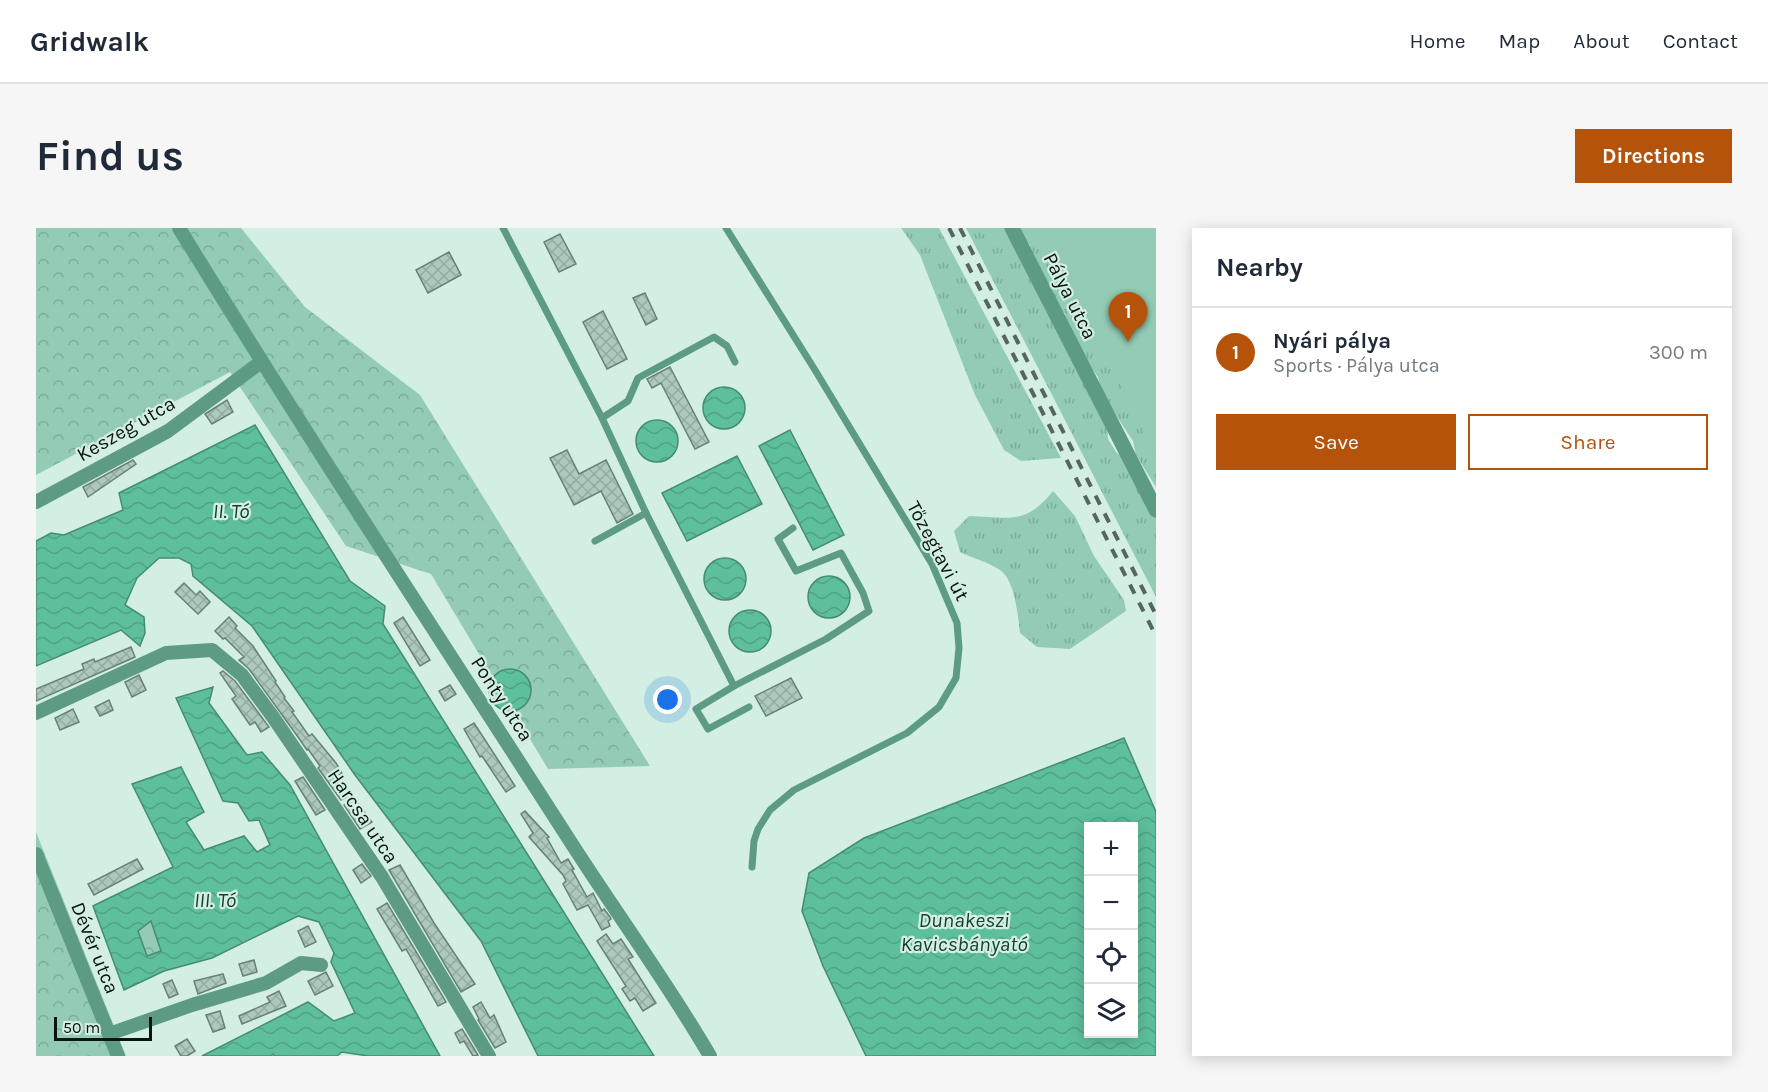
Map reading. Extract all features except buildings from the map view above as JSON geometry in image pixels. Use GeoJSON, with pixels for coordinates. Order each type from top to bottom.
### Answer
{"type":"FeatureCollection","features":[{"type":"Feature","properties":{"kind":"street","name":"Ponty utca"},"geometry":{"type":"LineString","coordinates":[[179,228],[261,362],[601,889],[683,1010],[710,1056]]}},
{"type":"Feature","properties":{"kind":"street","name":"Pálya utca"},"geometry":{"type":"LineString","coordinates":[[1012,228],[1156,510]]}},
{"type":"Feature","properties":{"kind":"street","name":"Keszeg utca"},"geometry":{"type":"LineString","coordinates":[[36,502],[168,431],[261,362]]}},
{"type":"Feature","properties":{"kind":"street","name":"Harcsa utca"},"geometry":{"type":"LineString","coordinates":[[36,713],[166,653],[212,650],[242,675],[382,877],[489,1056]]}},
{"type":"Feature","properties":{"kind":"street","name":"Dévér utca"},"geometry":{"type":"LineString","coordinates":[[36,854],[118,1056]]}},
{"type":"Feature","properties":{"kind":"street"},"geometry":{"type":"LineString","coordinates":[[109,1034],[192,1005],[266,983],[301,963],[321,965]]}},
{"type":"Feature","properties":{"kind":"lane"},"geometry":{"type":"LineString","coordinates":[[503,228],[602,418],[646,513],[734,686]]}},
{"type":"Feature","properties":{"kind":"lane","name":"Tőzegtavi út"},"geometry":{"type":"LineString","coordinates":[[726,228],[932,564],[957,623],[959,648],[956,678],[939,707],[907,733],[794,790],[770,810],[758,829],[754,841],[752,867]]}},
{"type":"Feature","properties":{"kind":"lane"},"geometry":{"type":"LineString","coordinates":[[602,418],[628,401],[638,378],[714,337],[727,346],[735,362]]}},
{"type":"Feature","properties":{"kind":"lane"},"geometry":{"type":"LineString","coordinates":[[595,541],[646,513]]}},
{"type":"Feature","properties":{"kind":"lane"},"geometry":{"type":"LineString","coordinates":[[749,707],[708,729],[696,709],[734,686],[826,639],[869,611],[863,592],[841,553],[796,571],[778,539],[793,528]]}},
{"type":"Feature","properties":{"kind":"green space"},"geometry":{"type":"Polygon","coordinates":[[[36,228],[241,228],[305,307],[420,395],[650,766],[548,769],[431,574],[346,546],[230,372],[36,475],[36,228]]]}},
{"type":"Feature","properties":{"kind":"green space"},"geometry":{"type":"Polygon","coordinates":[[[901,228],[939,228],[1061,458],[1021,461],[1004,450],[975,395],[920,255],[901,228]]]}},
{"type":"Feature","properties":{"kind":"green space"},"geometry":{"type":"Polygon","coordinates":[[[966,228],[1005,228],[1107,424],[1108,439],[1116,452],[1130,464],[1156,510],[1156,597],[966,228]]]}},
{"type":"Feature","properties":{"kind":"green space"},"geometry":{"type":"Polygon","coordinates":[[[1013,228],[1052,228],[1156,414],[1156,487],[1136,455],[1133,441],[1102,394],[1098,377],[1068,336],[1065,314],[1027,264],[1030,245],[1013,228]]]}},
{"type":"Feature","properties":{"kind":"green space"},"geometry":{"type":"Polygon","coordinates":[[[1042,228],[1156,228],[1156,457],[1042,228]]]}},
{"type":"Feature","properties":{"kind":"green space"},"geometry":{"type":"Polygon","coordinates":[[[1053,491],[1075,516],[1094,556],[1124,600],[1126,611],[1070,649],[1037,647],[1020,633],[1015,599],[1005,575],[1000,570],[960,552],[954,531],[969,516],[1006,518],[1025,515],[1034,510],[1053,491]]]}},
{"type":"Feature","properties":{"kind":"green space"},"geometry":{"type":"Polygon","coordinates":[[[36,832],[126,1056],[36,1056],[36,832]]]}},
{"type":"Feature","properties":{"kind":"green space"},"geometry":{"type":"Polygon","coordinates":[[[152,920],[161,951],[147,956],[138,931],[152,920]]]}},
{"type":"Feature","properties":{"kind":"water"},"geometry":{"type":"Polygon","coordinates":[[[724,387],[739,393],[745,408],[739,423],[724,429],[709,423],[703,408],[709,393],[724,387]]]}},
{"type":"Feature","properties":{"kind":"water"},"geometry":{"type":"Polygon","coordinates":[[[657,420],[672,426],[678,441],[672,456],[657,462],[642,456],[636,441],[642,426],[657,420]]]}},
{"type":"Feature","properties":{"kind":"water","name":"II. Tó"},"geometry":{"type":"Polygon","coordinates":[[[255,425],[350,581],[385,606],[383,624],[654,1056],[538,1056],[481,941],[355,775],[252,626],[193,576],[191,564],[179,558],[159,558],[137,578],[125,605],[144,617],[145,633],[140,646],[121,630],[36,666],[36,541],[51,533],[64,535],[123,510],[119,493],[255,425]]]}},
{"type":"Feature","properties":{"kind":"water"},"geometry":{"type":"Polygon","coordinates":[[[790,430],[844,535],[813,550],[759,446],[790,430]]]}},
{"type":"Feature","properties":{"kind":"water"},"geometry":{"type":"Polygon","coordinates":[[[737,456],[762,504],[687,541],[662,493],[737,456]]]}},
{"type":"Feature","properties":{"kind":"water"},"geometry":{"type":"Polygon","coordinates":[[[725,558],[740,564],[746,579],[740,594],[725,600],[710,594],[704,579],[710,564],[725,558]]]}},
{"type":"Feature","properties":{"kind":"water"},"geometry":{"type":"Polygon","coordinates":[[[829,576],[844,582],[850,597],[844,612],[829,618],[814,612],[808,597],[814,582],[829,576]]]}},
{"type":"Feature","properties":{"kind":"water"},"geometry":{"type":"Polygon","coordinates":[[[750,610],[765,616],[771,631],[765,646],[750,652],[735,646],[729,631],[735,616],[750,610]]]}},
{"type":"Feature","properties":{"kind":"water"},"geometry":{"type":"Polygon","coordinates":[[[510,669],[525,675],[531,690],[525,705],[510,711],[495,705],[489,690],[495,675],[510,669]]]}},
{"type":"Feature","properties":{"kind":"water","name":"III. Tó"},"geometry":{"type":"Polygon","coordinates":[[[213,687],[209,703],[247,755],[262,752],[290,785],[440,1056],[368,1056],[342,1052],[337,1056],[274,1056],[273,1054],[271,1056],[202,1056],[308,1002],[334,1021],[355,1013],[331,962],[334,953],[319,922],[298,916],[212,958],[164,971],[124,990],[93,906],[173,867],[132,784],[181,767],[204,812],[186,822],[204,850],[244,836],[257,852],[270,845],[259,820],[249,821],[238,803],[223,801],[176,698],[213,687]],[[151,921],[138,931],[147,956],[161,951],[151,921]]]}},
{"type":"Feature","properties":{"kind":"water","name":"Dunakeszi Kavicsbányató"},"geometry":{"type":"Polygon","coordinates":[[[1124,738],[1156,812],[1156,1056],[866,1056],[823,966],[802,911],[809,873],[864,838],[1124,738]]]}},
{"type":"Feature","properties":{"kind":"railway"},"geometry":{"type":"LineString","coordinates":[[949,228],[1156,636]]}},
{"type":"Feature","properties":{"kind":"railway"},"geometry":{"type":"LineString","coordinates":[[960,228],[1156,615]]}},
{"type":"Feature","properties":{"kind":"place","name":"Nyári pálya"},"geometry":{"type":"Point","coordinates":[1128,342]}}]}
